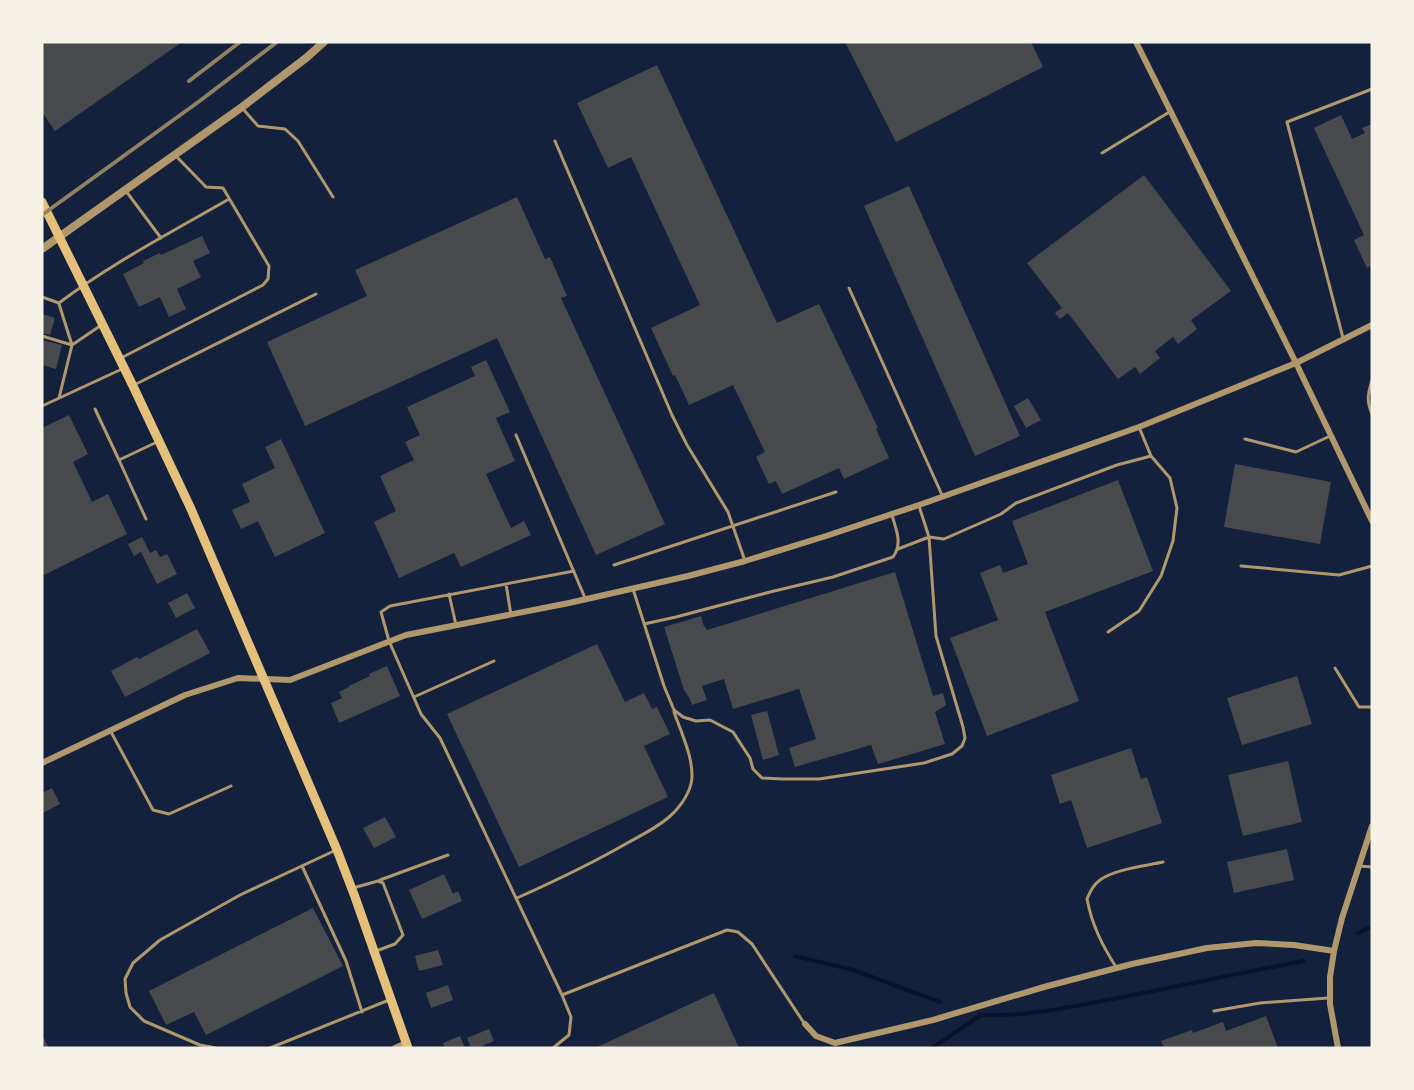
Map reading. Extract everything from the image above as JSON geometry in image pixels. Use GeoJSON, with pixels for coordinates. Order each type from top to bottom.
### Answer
{"type":"FeatureCollection","features":[{"type":"Feature","properties":{"kind":"main road"},"geometry":{"type":"LineString","coordinates":[[42,202],[191,509],[337,850],[407,1045]]}},
{"type":"Feature","properties":{"kind":"street"},"geometry":{"type":"LineString","coordinates":[[42,249],[242,107],[324,42]]}},
{"type":"Feature","properties":{"kind":"street"},"geometry":{"type":"LineString","coordinates":[[1136,42],[1372,521]]}},
{"type":"Feature","properties":{"kind":"street"},"geometry":{"type":"LineString","coordinates":[[42,762],[185,695],[237,678],[290,680],[406,635],[633,589],[745,561],[892,514],[1139,427],[1296,363],[1372,325]]}},
{"type":"Feature","properties":{"kind":"street"},"geometry":{"type":"LineString","coordinates":[[1338,1048],[1334,1035],[1330,976],[1342,918],[1372,826]]}},
{"type":"Feature","properties":{"kind":"street"},"geometry":{"type":"LineString","coordinates":[[805,1024],[816,1036],[835,1045],[1116,968],[1206,948],[1256,943],[1294,945],[1334,951]]}},
{"type":"Feature","properties":{"kind":"street"},"geometry":{"type":"LineString","coordinates":[[395,1048],[407,1045]]}},
{"type":"Feature","properties":{"kind":"lane"},"geometry":{"type":"LineString","coordinates":[[1344,339],[1287,122],[1372,89]]}},
{"type":"Feature","properties":{"kind":"lane"},"geometry":{"type":"LineString","coordinates":[[242,107],[258,126],[285,129],[298,141],[333,197]]}},
{"type":"Feature","properties":{"kind":"lane"},"geometry":{"type":"LineString","coordinates":[[1102,153],[1170,111]]}},
{"type":"Feature","properties":{"kind":"lane"},"geometry":{"type":"LineString","coordinates":[[555,141],[672,415],[687,445],[728,512],[745,561]]}},
{"type":"Feature","properties":{"kind":"lane"},"geometry":{"type":"LineString","coordinates":[[119,359],[263,285],[268,279],[269,266],[223,188],[206,187],[175,155]]}},
{"type":"Feature","properties":{"kind":"lane"},"geometry":{"type":"LineString","coordinates":[[126,191],[160,238]]}},
{"type":"Feature","properties":{"kind":"lane"},"geometry":{"type":"LineString","coordinates":[[59,303],[83,285],[229,199]]}},
{"type":"Feature","properties":{"kind":"lane"},"geometry":{"type":"LineString","coordinates":[[849,288],[943,497]]}},
{"type":"Feature","properties":{"kind":"lane"},"geometry":{"type":"LineString","coordinates":[[133,386],[316,294]]}},
{"type":"Feature","properties":{"kind":"lane"},"geometry":{"type":"LineString","coordinates":[[42,297],[59,303]]}},
{"type":"Feature","properties":{"kind":"lane"},"geometry":{"type":"LineString","coordinates":[[59,303],[72,345],[59,398]]}},
{"type":"Feature","properties":{"kind":"lane"},"geometry":{"type":"LineString","coordinates":[[42,336],[72,345],[103,325]]}},
{"type":"Feature","properties":{"kind":"lane"},"geometry":{"type":"LineString","coordinates":[[42,406],[124,368]]}},
{"type":"Feature","properties":{"kind":"lane"},"geometry":{"type":"LineString","coordinates":[[1372,380],[1368,404],[1372,414]]}},
{"type":"Feature","properties":{"kind":"lane"},"geometry":{"type":"LineString","coordinates":[[95,409],[146,519]]}},
{"type":"Feature","properties":{"kind":"lane"},"geometry":{"type":"LineString","coordinates":[[1108,632],[1139,611],[1161,576],[1173,540],[1177,508],[1170,478],[1151,456],[1139,427]]}},
{"type":"Feature","properties":{"kind":"lane"},"geometry":{"type":"LineString","coordinates":[[516,435],[586,599]]}},
{"type":"Feature","properties":{"kind":"lane"},"geometry":{"type":"LineString","coordinates":[[1245,439],[1296,452],[1331,435]]}},
{"type":"Feature","properties":{"kind":"lane"},"geometry":{"type":"LineString","coordinates":[[119,460],[159,441]]}},
{"type":"Feature","properties":{"kind":"lane"},"geometry":{"type":"LineString","coordinates":[[898,549],[929,537],[944,539],[1000,514],[1016,503],[1116,465],[1151,456]]}},
{"type":"Feature","properties":{"kind":"lane"},"geometry":{"type":"LineString","coordinates":[[614,565],[836,492]]}},
{"type":"Feature","properties":{"kind":"lane"},"geometry":{"type":"LineString","coordinates":[[674,710],[683,717],[696,721],[710,720],[733,732],[750,758],[753,769],[762,777],[819,779],[924,763],[952,754],[962,746],[965,738],[963,726],[936,636],[929,537],[919,505]]}},
{"type":"Feature","properties":{"kind":"lane"},"geometry":{"type":"LineString","coordinates":[[644,624],[834,577],[893,557],[898,549],[898,535],[892,514]]}},
{"type":"Feature","properties":{"kind":"lane"},"geometry":{"type":"LineString","coordinates":[[1241,566],[1339,574],[1372,566]]}},
{"type":"Feature","properties":{"kind":"lane"},"geometry":{"type":"LineString","coordinates":[[553,1048],[569,1035],[571,1017],[441,738],[421,714],[389,641],[381,612],[390,606],[574,571]]}},
{"type":"Feature","properties":{"kind":"lane"},"geometry":{"type":"LineString","coordinates":[[506,584],[512,615]]}},
{"type":"Feature","properties":{"kind":"lane"},"geometry":{"type":"LineString","coordinates":[[516,899],[610,853],[670,817],[687,795],[691,781],[687,751],[633,589]]}},
{"type":"Feature","properties":{"kind":"lane"},"geometry":{"type":"LineString","coordinates":[[449,594],[456,625]]}},
{"type":"Feature","properties":{"kind":"lane"},"geometry":{"type":"LineString","coordinates":[[414,697],[494,661]]}},
{"type":"Feature","properties":{"kind":"lane"},"geometry":{"type":"LineString","coordinates":[[1335,668],[1359,707],[1372,707]]}},
{"type":"Feature","properties":{"kind":"lane"},"geometry":{"type":"LineString","coordinates":[[110,730],[153,810],[169,814],[231,786]]}},
{"type":"Feature","properties":{"kind":"lane"},"geometry":{"type":"LineString","coordinates":[[216,1048],[200,1045],[144,1021],[130,1007],[125,979],[133,963],[160,940],[240,895],[337,850]]}},
{"type":"Feature","properties":{"kind":"lane"},"geometry":{"type":"LineString","coordinates":[[351,888],[378,881],[448,855]]}},
{"type":"Feature","properties":{"kind":"lane"},"geometry":{"type":"LineString","coordinates":[[1116,968],[1101,944],[1094,926],[1087,900],[1093,886],[1114,873],[1163,862]]}},
{"type":"Feature","properties":{"kind":"lane"},"geometry":{"type":"LineString","coordinates":[[302,866],[346,961],[362,1011]]}},
{"type":"Feature","properties":{"kind":"lane"},"geometry":{"type":"LineString","coordinates":[[1359,866],[1372,867]]}},
{"type":"Feature","properties":{"kind":"lane"},"geometry":{"type":"LineString","coordinates":[[374,952],[395,944],[403,935],[383,883],[378,881]]}},
{"type":"Feature","properties":{"kind":"lane"},"geometry":{"type":"LineString","coordinates":[[562,995],[727,930],[738,932],[752,944],[805,1024]]}},
{"type":"Feature","properties":{"kind":"lane"},"geometry":{"type":"LineString","coordinates":[[1214,1011],[1260,1003],[1330,998]]}},
{"type":"Feature","properties":{"kind":"lane"},"geometry":{"type":"LineString","coordinates":[[270,1048],[391,1000]]}},
{"type":"Feature","properties":{"kind":"building"},"geometry":{"type":"Polygon","coordinates":[[[42,42],[182,42],[55,131],[42,112],[42,42]]]}},
{"type":"Feature","properties":{"kind":"building"},"geometry":{"type":"Polygon","coordinates":[[[845,42],[1031,42],[1043,67],[896,142],[845,42]]]}},
{"type":"Feature","properties":{"kind":"building"},"geometry":{"type":"Polygon","coordinates":[[[657,65],[777,323],[819,304],[878,428],[876,429],[889,458],[844,479],[839,468],[782,494],[776,481],[769,484],[756,457],[765,452],[733,385],[689,405],[651,328],[700,305],[631,157],[608,168],[577,103],[657,65]]]}},
{"type":"Feature","properties":{"kind":"building"},"geometry":{"type":"Polygon","coordinates":[[[1341,115],[1352,139],[1365,133],[1362,128],[1372,124],[1372,265],[1367,268],[1354,240],[1364,235],[1314,128],[1341,115]]]}},
{"type":"Feature","properties":{"kind":"building"},"geometry":{"type":"Polygon","coordinates":[[[1144,175],[1231,291],[1191,320],[1197,329],[1178,344],[1173,337],[1155,351],[1160,358],[1140,374],[1135,367],[1118,379],[1068,313],[1060,319],[1055,313],[1062,308],[1027,263],[1144,175]]]}},
{"type":"Feature","properties":{"kind":"building"},"geometry":{"type":"Polygon","coordinates":[[[909,186],[1020,436],[975,456],[864,206],[909,186]]]}},
{"type":"Feature","properties":{"kind":"building"},"geometry":{"type":"Polygon","coordinates":[[[517,197],[545,259],[550,257],[567,296],[561,298],[665,524],[596,555],[497,338],[305,426],[267,342],[367,296],[355,270],[517,197]]]}},
{"type":"Feature","properties":{"kind":"building"},"geometry":{"type":"Polygon","coordinates":[[[202,236],[210,253],[193,261],[201,277],[177,289],[186,309],[169,317],[160,297],[139,307],[123,274],[144,263],[143,261],[202,236]]]}},
{"type":"Feature","properties":{"kind":"building"},"geometry":{"type":"Polygon","coordinates":[[[42,314],[55,318],[50,335],[42,333],[42,314]]]}},
{"type":"Feature","properties":{"kind":"building"},"geometry":{"type":"Polygon","coordinates":[[[42,340],[62,345],[56,369],[42,365],[42,340]]]}},
{"type":"Feature","properties":{"kind":"building"},"geometry":{"type":"Polygon","coordinates":[[[486,360],[510,412],[496,418],[515,461],[486,474],[511,528],[524,521],[531,535],[461,567],[454,553],[399,578],[374,522],[396,511],[380,476],[414,460],[405,442],[420,435],[407,407],[475,376],[471,367],[486,360]]]}},
{"type":"Feature","properties":{"kind":"building"},"geometry":{"type":"Polygon","coordinates":[[[1028,398],[1041,420],[1026,428],[1014,406],[1028,398]]]}},
{"type":"Feature","properties":{"kind":"building"},"geometry":{"type":"Polygon","coordinates":[[[69,415],[88,454],[73,462],[92,502],[108,494],[127,534],[44,575],[42,572],[42,428],[69,415]]]}},
{"type":"Feature","properties":{"kind":"building"},"geometry":{"type":"Polygon","coordinates":[[[281,439],[325,533],[275,557],[258,521],[241,529],[232,510],[250,502],[242,484],[275,468],[265,447],[281,439]]]}},
{"type":"Feature","properties":{"kind":"building"},"geometry":{"type":"Polygon","coordinates":[[[1235,464],[1331,482],[1320,544],[1224,527],[1235,464]]]}},
{"type":"Feature","properties":{"kind":"building"},"geometry":{"type":"Polygon","coordinates":[[[1118,480],[1153,571],[1045,612],[1079,701],[987,736],[950,638],[998,620],[980,573],[1000,565],[1003,573],[1028,564],[1012,521],[1118,480]]]}},
{"type":"Feature","properties":{"kind":"building"},"geometry":{"type":"Polygon","coordinates":[[[142,537],[150,553],[156,550],[160,557],[167,554],[177,574],[157,584],[141,552],[134,556],[128,544],[142,537]]]}},
{"type":"Feature","properties":{"kind":"building"},"geometry":{"type":"Polygon","coordinates":[[[895,572],[933,696],[943,693],[946,705],[935,712],[945,744],[878,764],[871,745],[795,767],[789,748],[816,739],[799,689],[733,709],[724,679],[702,686],[707,700],[692,705],[684,690],[664,627],[701,616],[707,630],[895,572]]]}},
{"type":"Feature","properties":{"kind":"building"},"geometry":{"type":"Polygon","coordinates":[[[187,593],[195,608],[176,618],[168,603],[187,593]]]}},
{"type":"Feature","properties":{"kind":"building"},"geometry":{"type":"Polygon","coordinates":[[[197,629],[210,653],[125,697],[111,671],[197,629]]]}},
{"type":"Feature","properties":{"kind":"building"},"geometry":{"type":"Polygon","coordinates":[[[597,644],[625,702],[644,693],[652,709],[657,707],[670,734],[644,746],[668,797],[519,867],[447,714],[597,644]]]}},
{"type":"Feature","properties":{"kind":"building"},"geometry":{"type":"Polygon","coordinates":[[[387,666],[400,696],[339,723],[331,703],[342,698],[339,692],[387,666]]]}},
{"type":"Feature","properties":{"kind":"building"},"geometry":{"type":"Polygon","coordinates":[[[1297,676],[1312,724],[1242,745],[1227,698],[1297,676]]]}},
{"type":"Feature","properties":{"kind":"building"},"geometry":{"type":"Polygon","coordinates":[[[767,711],[779,755],[763,760],[751,715],[767,711]]]}},
{"type":"Feature","properties":{"kind":"building"},"geometry":{"type":"Polygon","coordinates":[[[1131,748],[1141,779],[1147,777],[1162,823],[1087,848],[1071,800],[1060,804],[1051,775],[1131,748]]]}},
{"type":"Feature","properties":{"kind":"building"},"geometry":{"type":"Polygon","coordinates":[[[1288,761],[1302,822],[1243,836],[1228,775],[1288,761]]]}},
{"type":"Feature","properties":{"kind":"building"},"geometry":{"type":"Polygon","coordinates":[[[52,788],[60,804],[43,813],[42,793],[52,788]]]}},
{"type":"Feature","properties":{"kind":"building"},"geometry":{"type":"Polygon","coordinates":[[[385,817],[396,837],[374,848],[363,828],[385,817]]]}},
{"type":"Feature","properties":{"kind":"building"},"geometry":{"type":"Polygon","coordinates":[[[1287,849],[1294,880],[1234,893],[1227,862],[1287,849]]]}},
{"type":"Feature","properties":{"kind":"building"},"geometry":{"type":"Polygon","coordinates":[[[444,874],[453,894],[458,891],[462,901],[422,919],[409,890],[444,874]]]}},
{"type":"Feature","properties":{"kind":"building"},"geometry":{"type":"Polygon","coordinates":[[[313,908],[343,966],[206,1035],[194,1012],[166,1025],[149,991],[313,908]]]}},
{"type":"Feature","properties":{"kind":"building"},"geometry":{"type":"Polygon","coordinates":[[[438,950],[443,965],[419,971],[415,956],[438,950]]]}},
{"type":"Feature","properties":{"kind":"building"},"geometry":{"type":"Polygon","coordinates":[[[448,985],[453,1000],[431,1008],[426,993],[448,985]]]}},
{"type":"Feature","properties":{"kind":"building"},"geometry":{"type":"Polygon","coordinates":[[[714,993],[739,1048],[595,1048],[714,993]]]}},
{"type":"Feature","properties":{"kind":"building"},"geometry":{"type":"Polygon","coordinates":[[[1266,1016],[1278,1048],[1164,1048],[1161,1041],[1223,1022],[1226,1031],[1266,1016]]]}},
{"type":"Feature","properties":{"kind":"building"},"geometry":{"type":"Polygon","coordinates":[[[489,1029],[494,1041],[471,1048],[467,1038],[489,1029]]]}},
{"type":"Feature","properties":{"kind":"building"},"geometry":{"type":"Polygon","coordinates":[[[42,1035],[49,1048],[42,1048],[42,1035]]]}},
{"type":"Feature","properties":{"kind":"building"},"geometry":{"type":"Polygon","coordinates":[[[460,1036],[465,1048],[445,1048],[443,1043],[460,1036]]]}},
{"type":"Feature","properties":{"kind":"waterway"},"geometry":{"type":"LineString","coordinates":[[1358,933],[1372,926]]}},
{"type":"Feature","properties":{"kind":"waterway"},"geometry":{"type":"LineString","coordinates":[[795,956],[853,970],[940,1002]]}},
{"type":"Feature","properties":{"kind":"waterway"},"geometry":{"type":"LineString","coordinates":[[980,1015],[1012,1015],[1059,1009],[1304,961]]}},
{"type":"Feature","properties":{"kind":"waterway"},"geometry":{"type":"LineString","coordinates":[[932,1048],[981,1015]]}},
{"type":"Feature","properties":{"kind":"railway"},"geometry":{"type":"LineString","coordinates":[[189,81],[240,42]]}},
{"type":"Feature","properties":{"kind":"railway"},"geometry":{"type":"LineString","coordinates":[[42,215],[277,42]]}}]}
